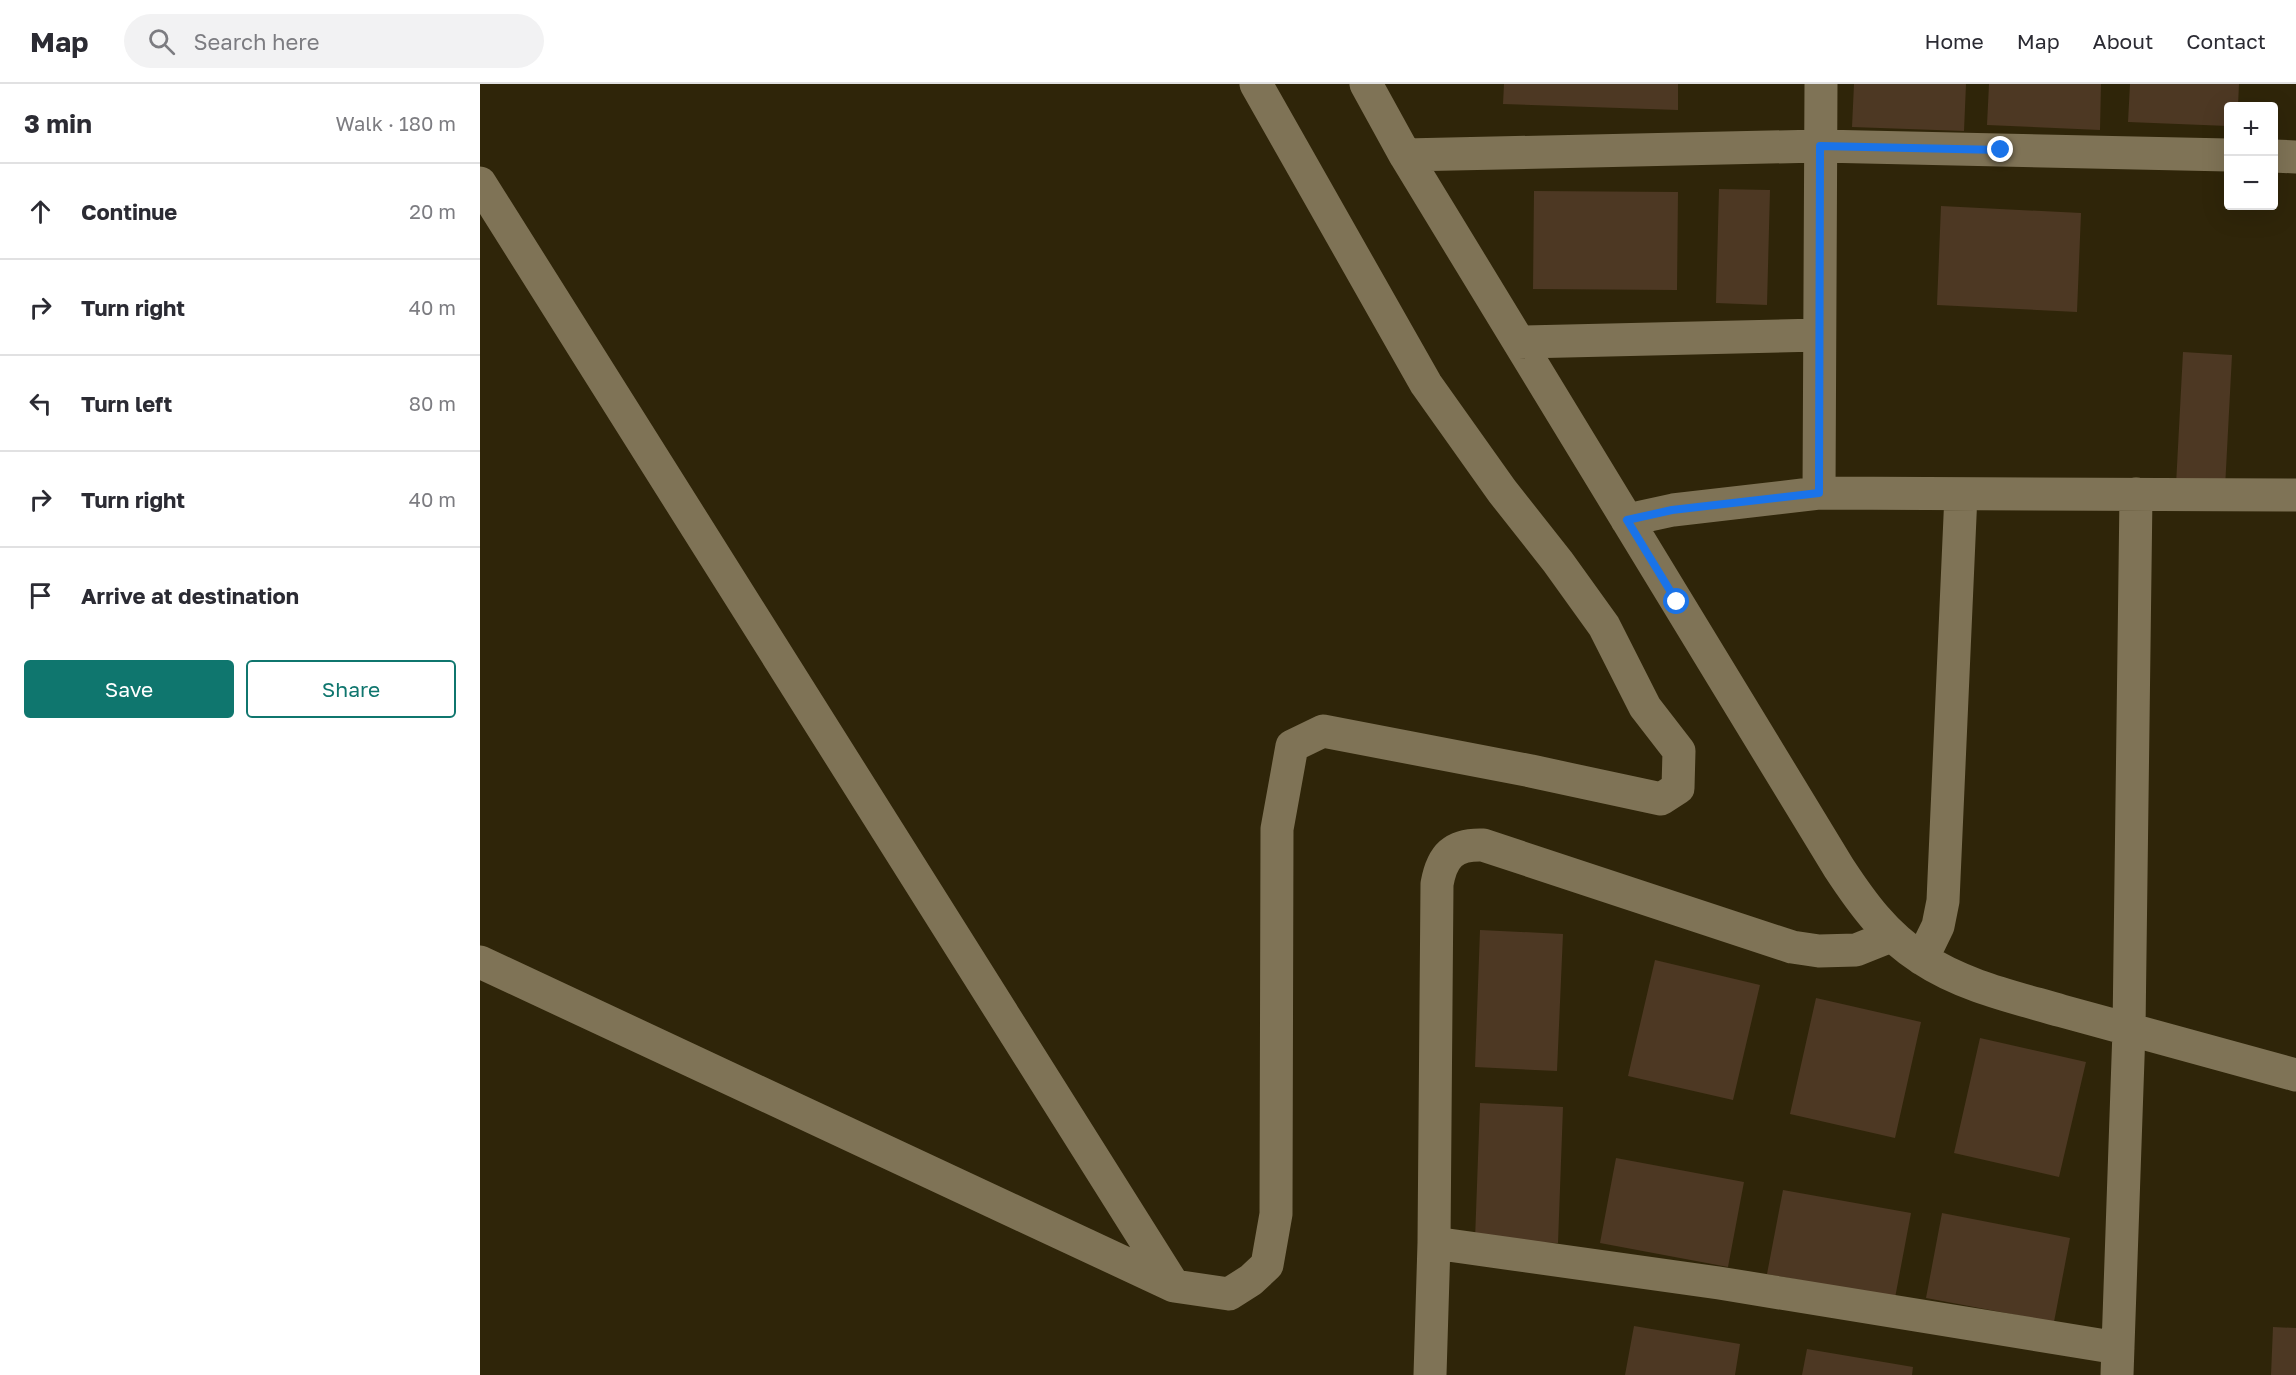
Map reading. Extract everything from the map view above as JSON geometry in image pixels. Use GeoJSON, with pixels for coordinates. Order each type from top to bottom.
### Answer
{"type":"FeatureCollection","features":[{"type":"Feature","properties":{"kind":"street"},"geometry":{"type":"LineString","coordinates":[[480,962],[1174,1286],[1229,1294],[1251,1280],[1267,1264],[1276,1214],[1277,829],[1292,746],[1323,731],[1661,798],[1678,788],[1679,751],[1645,707],[1604,626],[1558,562],[1502,491],[1426,384],[1256,84]]}},
{"type":"Feature","properties":{"kind":"street"},"geometry":{"type":"LineString","coordinates":[[1366,84],[1405,155],[1851,886],[1863,905],[1891,936],[1922,959],[1965,982],[2129,1030],[2296,1075]]}},
{"type":"Feature","properties":{"kind":"street"},"geometry":{"type":"LineString","coordinates":[[1819,493],[1821,84]]}},
{"type":"Feature","properties":{"kind":"street"},"geometry":{"type":"LineString","coordinates":[[1405,155],[1820,146],[2224,155]]}},
{"type":"Feature","properties":{"kind":"street"},"geometry":{"type":"LineString","coordinates":[[2278,156],[2296,157]]}},
{"type":"Feature","properties":{"kind":"street"},"geometry":{"type":"LineString","coordinates":[[480,183],[1174,1286]]}},
{"type":"Feature","properties":{"kind":"street"},"geometry":{"type":"LineString","coordinates":[[1519,342],[1819,336]]}},
{"type":"Feature","properties":{"kind":"street"},"geometry":{"type":"LineString","coordinates":[[1627,520],[1672,510],[1819,493],[2296,495]]}},
{"type":"Feature","properties":{"kind":"street"},"geometry":{"type":"LineString","coordinates":[[1922,959],[1938,926],[1943,901],[1961,494]]}},
{"type":"Feature","properties":{"kind":"street"},"geometry":{"type":"LineString","coordinates":[[1434,1243],[1719,1283],[2117,1361],[2129,1030],[2136,494]]}},
{"type":"Feature","properties":{"kind":"street"},"geometry":{"type":"LineString","coordinates":[[1430,1375],[1434,1243],[1437,884],[1440,868],[1447,857],[1458,849],[1470,845],[1483,845],[1792,946],[1820,951],[1856,950],[1891,936]]}},
{"type":"Feature","properties":{"kind":"building"},"geometry":{"type":"Polygon","coordinates":[[[1504,84],[1678,84],[1678,110],[1503,104],[1504,84]]]}},
{"type":"Feature","properties":{"kind":"building"},"geometry":{"type":"Polygon","coordinates":[[[1854,84],[1966,84],[1964,131],[1852,127],[1854,84]]]}},
{"type":"Feature","properties":{"kind":"building"},"geometry":{"type":"Polygon","coordinates":[[[1989,84],[2101,84],[2100,130],[1987,125],[1989,84]]]}},
{"type":"Feature","properties":{"kind":"building"},"geometry":{"type":"Polygon","coordinates":[[[2130,84],[2239,84],[2238,102],[2224,102],[2224,126],[2128,122],[2130,84]]]}},
{"type":"Feature","properties":{"kind":"building"},"geometry":{"type":"Polygon","coordinates":[[[1719,189],[1770,190],[1767,305],[1716,303],[1719,189]]]}},
{"type":"Feature","properties":{"kind":"building"},"geometry":{"type":"Polygon","coordinates":[[[1534,191],[1678,192],[1677,290],[1533,289],[1534,191]]]}},
{"type":"Feature","properties":{"kind":"building"},"geometry":{"type":"Polygon","coordinates":[[[1941,206],[2081,213],[2077,312],[1937,305],[1941,206]]]}},
{"type":"Feature","properties":{"kind":"building"},"geometry":{"type":"Polygon","coordinates":[[[2183,352],[2232,355],[2225,488],[2176,485],[2183,352]]]}},
{"type":"Feature","properties":{"kind":"building"},"geometry":{"type":"Polygon","coordinates":[[[1480,930],[1563,934],[1557,1071],[1475,1067],[1480,930]]]}},
{"type":"Feature","properties":{"kind":"building"},"geometry":{"type":"Polygon","coordinates":[[[1655,960],[1760,985],[1733,1100],[1628,1076],[1655,960]]]}},
{"type":"Feature","properties":{"kind":"building"},"geometry":{"type":"Polygon","coordinates":[[[1816,998],[1921,1022],[1895,1138],[1790,1114],[1816,998]]]}},
{"type":"Feature","properties":{"kind":"building"},"geometry":{"type":"Polygon","coordinates":[[[1980,1038],[2086,1062],[2059,1177],[1954,1153],[1980,1038]]]}},
{"type":"Feature","properties":{"kind":"building"},"geometry":{"type":"Polygon","coordinates":[[[1480,1103],[1563,1107],[1558,1243],[1475,1240],[1480,1103]]]}},
{"type":"Feature","properties":{"kind":"building"},"geometry":{"type":"Polygon","coordinates":[[[1616,1158],[1744,1182],[1728,1267],[1600,1243],[1616,1158]]]}},
{"type":"Feature","properties":{"kind":"building"},"geometry":{"type":"Polygon","coordinates":[[[1783,1190],[1911,1213],[1895,1298],[1767,1274],[1783,1190]]]}},
{"type":"Feature","properties":{"kind":"building"},"geometry":{"type":"Polygon","coordinates":[[[1942,1213],[2070,1238],[2054,1322],[1926,1298],[1942,1213]]]}},
{"type":"Feature","properties":{"kind":"building"},"geometry":{"type":"Polygon","coordinates":[[[1634,1326],[1740,1344],[1735,1375],[1625,1375],[1634,1326]]]}},
{"type":"Feature","properties":{"kind":"building"},"geometry":{"type":"Polygon","coordinates":[[[2273,1327],[2296,1328],[2296,1375],[2271,1375],[2273,1327]]]}},
{"type":"Feature","properties":{"kind":"building"},"geometry":{"type":"Polygon","coordinates":[[[1807,1349],[1913,1367],[1912,1375],[1802,1375],[1807,1349]]]}},
{"type":"Feature","properties":{"kind":"route"},"geometry":{"type":"LineString","coordinates":[[1677,602],[1627,520],[1672,510],[1819,493],[1820,146],[2001,150]]}}]}
